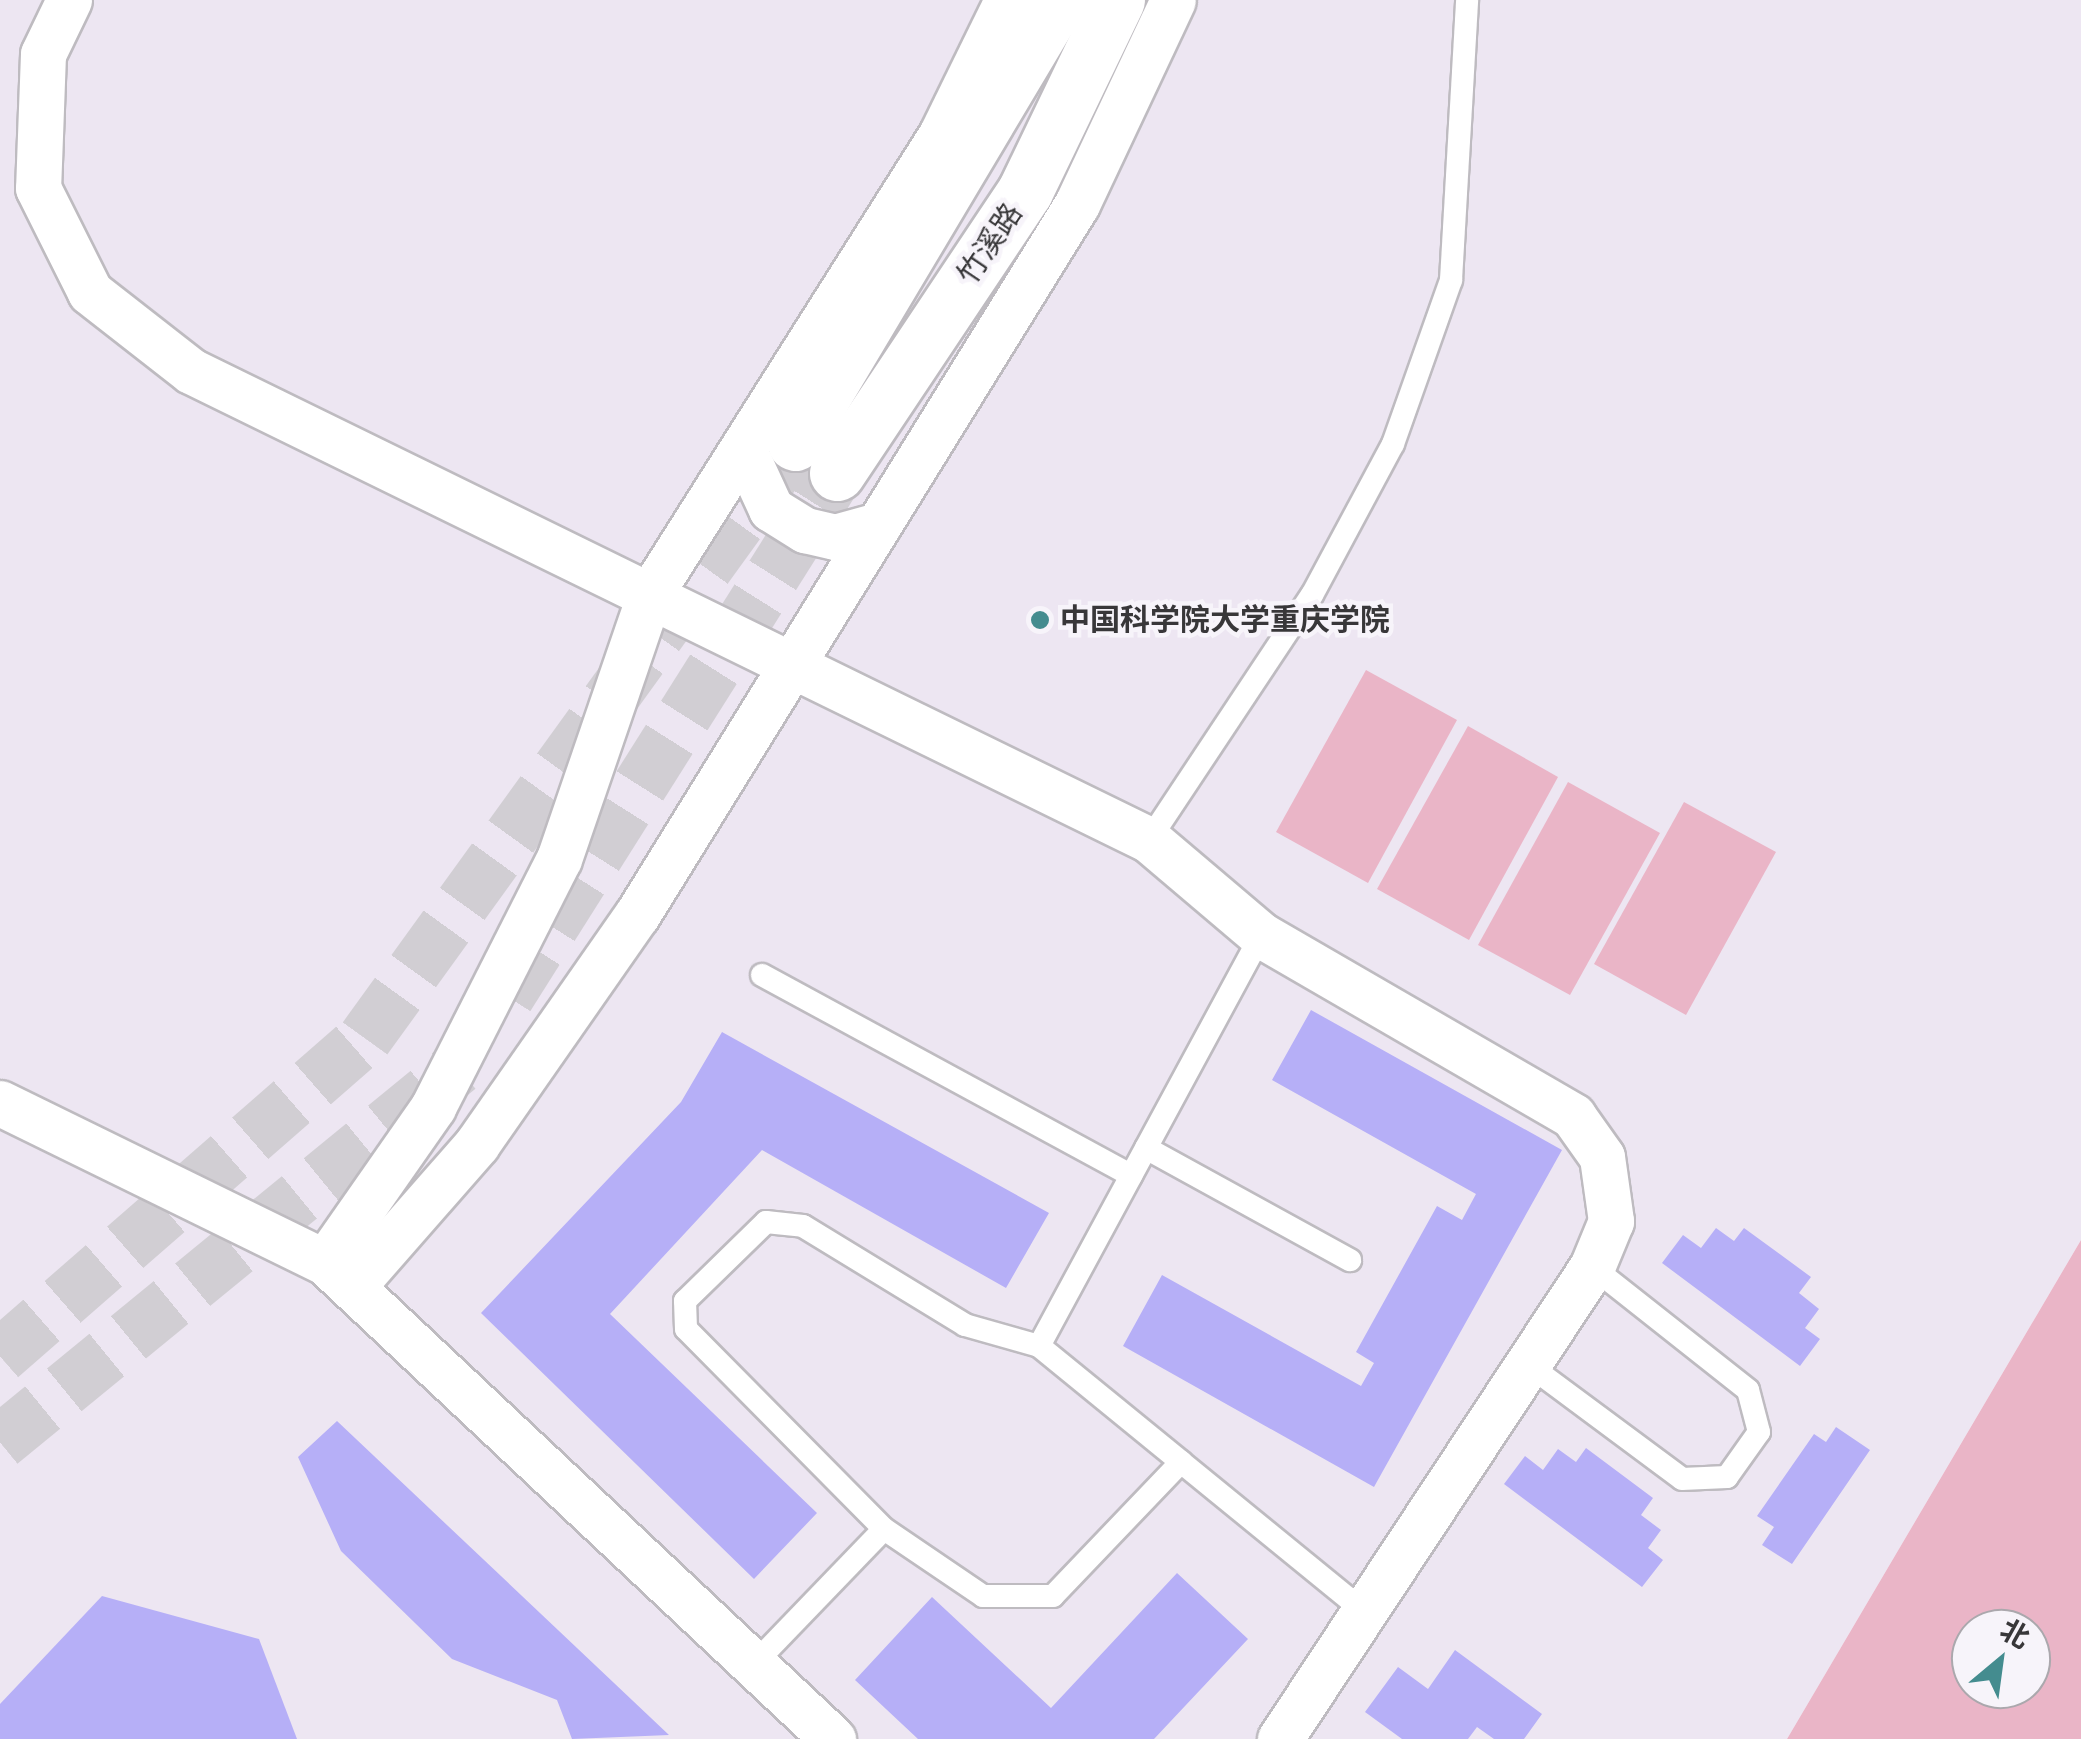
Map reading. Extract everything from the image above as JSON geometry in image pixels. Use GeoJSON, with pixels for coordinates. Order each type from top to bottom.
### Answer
{"type":"FeatureCollection","features":[{"type":"Feature","properties":{"kind":"street"},"geometry":{"type":"LineString","coordinates":[[69,0],[43,54],[38,188],[90,292],[191,371],[1149,840],[1261,935],[1573,1116],[1602,1158],[1611,1221],[1592,1267],[1282,1738]]}},
{"type":"Feature","properties":{"kind":"street"},"geometry":{"type":"LineString","coordinates":[[878,525],[835,537],[805,530],[771,509],[792,455],[1007,0]]}},
{"type":"Feature","properties":{"kind":"street","name":"竹溪路"},"geometry":{"type":"LineString","coordinates":[[792,455],[1059,0]]}},
{"type":"Feature","properties":{"kind":"street","name":"竹溪路"},"geometry":{"type":"LineString","coordinates":[[792,455],[1025,191],[1116,0]]}},
{"type":"Feature","properties":{"kind":"street"},"geometry":{"type":"LineString","coordinates":[[338,1275],[488,1127],[637,915],[1077,204],[1173,0]]}},
{"type":"Feature","properties":{"kind":"street"},"geometry":{"type":"LineString","coordinates":[[338,1275],[433,1107],[559,859],[649,596],[792,455]]}},
{"type":"Feature","properties":{"kind":"street"},"geometry":{"type":"LineString","coordinates":[[0,1103],[338,1275],[833,1739]]}},
{"type":"Feature","properties":{"kind":"lane"},"geometry":{"type":"LineString","coordinates":[[1149,840],[1312,596],[1393,444],[1451,280],[1468,0]]}},
{"type":"Feature","properties":{"kind":"lane"},"geometry":{"type":"LineString","coordinates":[[1039,1346],[1261,935]]}},
{"type":"Feature","properties":{"kind":"lane"},"geometry":{"type":"LineString","coordinates":[[762,975],[1132,1175]]}},
{"type":"Feature","properties":{"kind":"lane"},"geometry":{"type":"LineString","coordinates":[[1146,1148],[1350,1260]]}},
{"type":"Feature","properties":{"kind":"lane"},"geometry":{"type":"LineString","coordinates":[[1181,1462],[1054,1596],[984,1596],[884,1529],[686,1329],[685,1301],[766,1222],[803,1226],[965,1325],[1039,1346],[1365,1612]]}},
{"type":"Feature","properties":{"kind":"lane"},"geometry":{"type":"LineString","coordinates":[[1530,1366],[1682,1480],[1728,1477],[1759,1432],[1748,1390],[1592,1267]]}},
{"type":"Feature","properties":{"kind":"lane"},"geometry":{"type":"LineString","coordinates":[[754,1664],[884,1529]]}},
{"type":"Feature","properties":{"kind":"shaded area","name":"中国科学院大学重庆学院"},"geometry":{"type":"Polygon","coordinates":[[[0,0],[2081,0],[2081,1240],[1787,1739],[0,1739],[0,0]]]}},
{"type":"Feature","properties":{"kind":"shaded area"},"geometry":{"type":"Polygon","coordinates":[[[1366,670],[1457,720],[1368,883],[1276,832],[1366,670]]]}},
{"type":"Feature","properties":{"kind":"shaded area"},"geometry":{"type":"Polygon","coordinates":[[[1468,726],[1558,777],[1469,940],[1377,889],[1468,726]]]}},
{"type":"Feature","properties":{"kind":"shaded area"},"geometry":{"type":"Polygon","coordinates":[[[1568,782],[1660,833],[1570,995],[1478,945],[1568,782]]]}},
{"type":"Feature","properties":{"kind":"shaded area"},"geometry":{"type":"Polygon","coordinates":[[[1684,802],[1776,852],[1686,1015],[1594,964],[1684,802]]]}},
{"type":"Feature","properties":{"kind":"shaded area"},"geometry":{"type":"Polygon","coordinates":[[[2081,1240],[2081,1739],[1787,1739],[2081,1240]]]}},
{"type":"Feature","properties":{"kind":"building"},"geometry":{"type":"Polygon","coordinates":[[[1311,1010],[1562,1150],[1374,1487],[1123,1346],[1162,1275],[1361,1386],[1374,1363],[1356,1352],[1437,1206],[1462,1220],[1476,1194],[1272,1080],[1311,1010]]]}},
{"type":"Feature","properties":{"kind":"building"},"geometry":{"type":"Polygon","coordinates":[[[722,1032],[1049,1213],[1006,1288],[762,1150],[610,1314],[817,1513],[754,1579],[481,1313],[681,1102],[722,1032]]]}},
{"type":"Feature","properties":{"kind":"building"},"geometry":{"type":"Polygon","coordinates":[[[1716,1228],[1734,1241],[1744,1228],[1811,1277],[1799,1293],[1819,1309],[1805,1328],[1820,1339],[1800,1366],[1662,1263],[1683,1235],[1701,1248],[1716,1228]]]}},
{"type":"Feature","properties":{"kind":"building"},"geometry":{"type":"Polygon","coordinates":[[[337,1421],[669,1735],[572,1739],[557,1700],[452,1659],[341,1551],[298,1457],[337,1421]]]}},
{"type":"Feature","properties":{"kind":"building"},"geometry":{"type":"Polygon","coordinates":[[[1836,1427],[1870,1450],[1792,1564],[1762,1545],[1774,1527],[1757,1516],[1814,1434],[1826,1442],[1836,1427]]]}},
{"type":"Feature","properties":{"kind":"building"},"geometry":{"type":"Polygon","coordinates":[[[1586,1448],[1653,1498],[1641,1515],[1661,1530],[1648,1548],[1663,1560],[1642,1587],[1504,1484],[1525,1456],[1543,1470],[1558,1449],[1576,1462],[1586,1448]]]}},
{"type":"Feature","properties":{"kind":"building"},"geometry":{"type":"Polygon","coordinates":[[[1177,1573],[1248,1639],[1154,1739],[918,1739],[855,1680],[932,1597],[1051,1708],[1177,1573]]]}},
{"type":"Feature","properties":{"kind":"building"},"geometry":{"type":"Polygon","coordinates":[[[102,1596],[259,1639],[297,1739],[0,1739],[0,1704],[102,1596]]]}},
{"type":"Feature","properties":{"kind":"building"},"geometry":{"type":"Polygon","coordinates":[[[1455,1650],[1542,1714],[1524,1739],[1494,1739],[1477,1727],[1468,1739],[1402,1739],[1365,1712],[1398,1667],[1428,1689],[1455,1650]]]}},
{"type":"Feature","properties":{"kind":"tunnel"},"geometry":{"type":"LineString","coordinates":[[0,1356],[365,1038],[795,443]]}},
{"type":"Feature","properties":{"kind":"tunnel"},"geometry":{"type":"LineString","coordinates":[[507,996],[837,473]]}},
{"type":"Feature","properties":{"kind":"tunnel"},"geometry":{"type":"LineString","coordinates":[[0,1442],[458,1067]]}},
{"type":"Feature","properties":{"kind":"place","name":"中国科学院大学重庆学院"},"geometry":{"type":"Point","coordinates":[1040,620]}}]}
